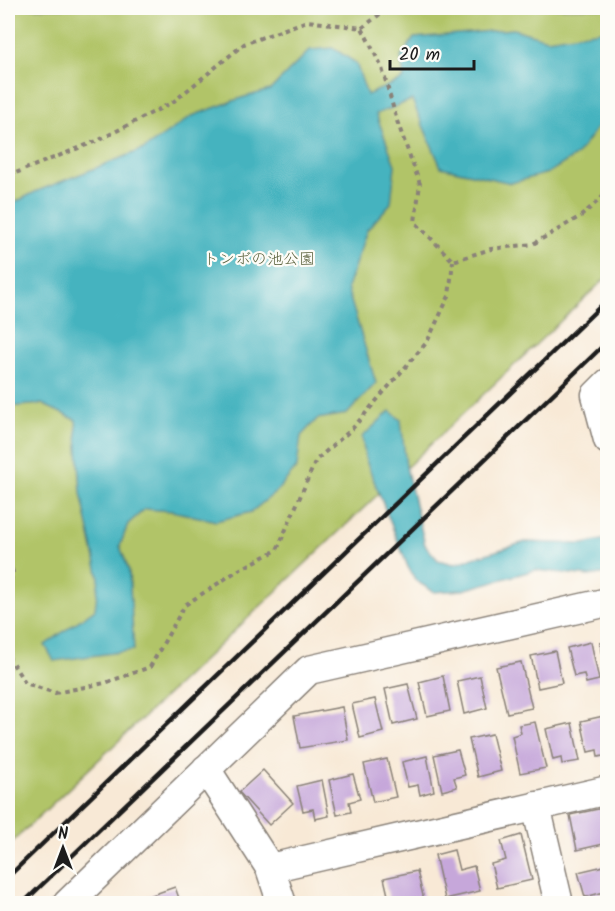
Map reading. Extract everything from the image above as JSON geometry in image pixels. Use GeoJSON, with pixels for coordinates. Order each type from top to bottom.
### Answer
{"type":"FeatureCollection","features":[{"type":"Feature","properties":{"kind":"street"},"geometry":{"type":"LineString","coordinates":[[608,383],[596,395],[608,440]]}},
{"type":"Feature","properties":{"kind":"street"},"geometry":{"type":"LineString","coordinates":[[67,903],[309,670],[608,602]]}},
{"type":"Feature","properties":{"kind":"street"},"geometry":{"type":"LineString","coordinates":[[206,770],[270,868],[282,903]]}},
{"type":"Feature","properties":{"kind":"street"},"geometry":{"type":"LineString","coordinates":[[270,868],[608,790]]}},
{"type":"Feature","properties":{"kind":"street"},"geometry":{"type":"LineString","coordinates":[[537,806],[559,903]]}},
{"type":"Feature","properties":{"kind":"path"},"geometry":{"type":"LineString","coordinates":[[8,176],[99,140],[173,102],[244,44],[307,21],[362,28],[388,8]]}},
{"type":"Feature","properties":{"kind":"path"},"geometry":{"type":"LineString","coordinates":[[514,8],[599,10],[608,8]]}},
{"type":"Feature","properties":{"kind":"path"},"geometry":{"type":"LineString","coordinates":[[362,28],[382,68],[397,121],[420,184],[415,222],[453,261]]}},
{"type":"Feature","properties":{"kind":"path"},"geometry":{"type":"LineString","coordinates":[[453,261],[491,249],[532,244],[581,216],[608,192]]}},
{"type":"Feature","properties":{"kind":"path"},"geometry":{"type":"LineString","coordinates":[[8,656],[26,683],[55,693],[105,683],[150,668],[185,605],[237,571],[278,550],[316,460],[352,429],[427,342],[449,296],[453,261]]}},
{"type":"Feature","properties":{"kind":"path"},"geometry":{"type":"LineString","coordinates":[[8,560],[13,572],[8,597]]}},
{"type":"Feature","properties":{"kind":"green space","name":"トンボの池公園"},"geometry":{"type":"Polygon","coordinates":[[[8,8],[607,8],[607,277],[8,846],[8,8]]]}},
{"type":"Feature","properties":{"kind":"water"},"geometry":{"type":"Polygon","coordinates":[[[513,29],[547,39],[607,30],[607,97],[598,126],[577,155],[548,173],[511,183],[441,167],[412,100],[376,114],[395,165],[391,203],[367,230],[347,288],[376,383],[347,414],[317,419],[301,436],[297,467],[276,492],[251,512],[216,521],[172,511],[145,509],[128,524],[120,546],[129,571],[134,650],[54,661],[45,645],[95,609],[99,578],[81,493],[76,420],[42,404],[8,407],[8,206],[35,192],[144,149],[192,116],[270,90],[310,50],[333,48],[356,63],[367,95],[404,79],[401,57],[414,38],[513,29]]]}},
{"type":"Feature","properties":{"kind":"water"},"geometry":{"type":"Polygon","coordinates":[[[390,411],[401,420],[406,467],[425,545],[438,560],[454,564],[525,542],[583,544],[607,539],[607,573],[589,576],[535,570],[463,590],[434,592],[416,581],[408,567],[365,458],[362,437],[390,411]]]}},
{"type":"Feature","properties":{"kind":"building"},"geometry":{"type":"Polygon","coordinates":[[[608,641],[608,672],[607,672],[600,643],[608,641]]]}},
{"type":"Feature","properties":{"kind":"building"},"geometry":{"type":"Polygon","coordinates":[[[591,642],[599,680],[586,683],[584,674],[574,676],[567,648],[591,642]]]}},
{"type":"Feature","properties":{"kind":"building"},"geometry":{"type":"Polygon","coordinates":[[[555,651],[562,683],[538,688],[531,656],[555,651]]]}},
{"type":"Feature","properties":{"kind":"building"},"geometry":{"type":"Polygon","coordinates":[[[521,662],[532,708],[507,713],[496,667],[521,662]]]}},
{"type":"Feature","properties":{"kind":"building"},"geometry":{"type":"Polygon","coordinates":[[[443,676],[450,711],[427,716],[419,682],[443,676]]]}},
{"type":"Feature","properties":{"kind":"building"},"geometry":{"type":"Polygon","coordinates":[[[480,676],[487,708],[464,714],[457,681],[480,676]]]}},
{"type":"Feature","properties":{"kind":"building"},"geometry":{"type":"Polygon","coordinates":[[[408,684],[417,719],[393,725],[385,689],[408,684]]]}},
{"type":"Feature","properties":{"kind":"building"},"geometry":{"type":"Polygon","coordinates":[[[375,699],[383,732],[360,738],[352,704],[375,699]]]}},
{"type":"Feature","properties":{"kind":"building"},"geometry":{"type":"Polygon","coordinates":[[[342,707],[348,740],[300,748],[294,716],[342,707]]]}},
{"type":"Feature","properties":{"kind":"building"},"geometry":{"type":"Polygon","coordinates":[[[608,715],[608,755],[598,757],[597,750],[588,752],[581,721],[608,715]]]}},
{"type":"Feature","properties":{"kind":"building"},"geometry":{"type":"Polygon","coordinates":[[[535,722],[546,768],[520,773],[512,736],[521,733],[519,725],[535,722]]]}},
{"type":"Feature","properties":{"kind":"building"},"geometry":{"type":"Polygon","coordinates":[[[572,723],[580,761],[562,764],[561,758],[553,760],[546,729],[572,723]]]}},
{"type":"Feature","properties":{"kind":"building"},"geometry":{"type":"Polygon","coordinates":[[[492,734],[501,771],[478,777],[469,739],[492,734]]]}},
{"type":"Feature","properties":{"kind":"building"},"geometry":{"type":"Polygon","coordinates":[[[458,750],[465,775],[454,778],[457,787],[442,791],[434,755],[458,750]]]}},
{"type":"Feature","properties":{"kind":"building"},"geometry":{"type":"Polygon","coordinates":[[[427,756],[434,791],[420,795],[418,785],[408,787],[402,762],[427,756]]]}},
{"type":"Feature","properties":{"kind":"building"},"geometry":{"type":"Polygon","coordinates":[[[387,759],[396,797],[373,802],[364,764],[387,759]]]}},
{"type":"Feature","properties":{"kind":"building"},"geometry":{"type":"Polygon","coordinates":[[[263,770],[293,803],[269,825],[239,792],[263,770]]]}},
{"type":"Feature","properties":{"kind":"building"},"geometry":{"type":"Polygon","coordinates":[[[353,774],[360,799],[349,802],[351,812],[337,815],[329,780],[353,774]]]}},
{"type":"Feature","properties":{"kind":"building"},"geometry":{"type":"Polygon","coordinates":[[[322,780],[329,816],[315,819],[313,809],[303,811],[297,786],[322,780]]]}},
{"type":"Feature","properties":{"kind":"building"},"geometry":{"type":"Polygon","coordinates":[[[608,807],[608,843],[577,850],[570,815],[608,807]]]}},
{"type":"Feature","properties":{"kind":"building"},"geometry":{"type":"Polygon","coordinates":[[[521,835],[532,880],[497,888],[491,864],[506,860],[501,841],[521,835]]]}},
{"type":"Feature","properties":{"kind":"building"},"geometry":{"type":"Polygon","coordinates":[[[454,850],[459,870],[474,866],[480,891],[445,899],[435,855],[454,850]]]}},
{"type":"Feature","properties":{"kind":"building"},"geometry":{"type":"Polygon","coordinates":[[[608,865],[608,891],[585,897],[578,872],[608,865]]]}},
{"type":"Feature","properties":{"kind":"building"},"geometry":{"type":"Polygon","coordinates":[[[417,871],[425,904],[390,904],[384,878],[417,871]]]}},
{"type":"Feature","properties":{"kind":"building"},"geometry":{"type":"Polygon","coordinates":[[[175,887],[181,904],[129,904],[129,903],[175,887]]]}},
{"type":"Feature","properties":{"kind":"railway"},"geometry":{"type":"LineString","coordinates":[[8,877],[608,299]]}},
{"type":"Feature","properties":{"kind":"railway"},"geometry":{"type":"LineString","coordinates":[[22,904],[608,341]]}}]}
